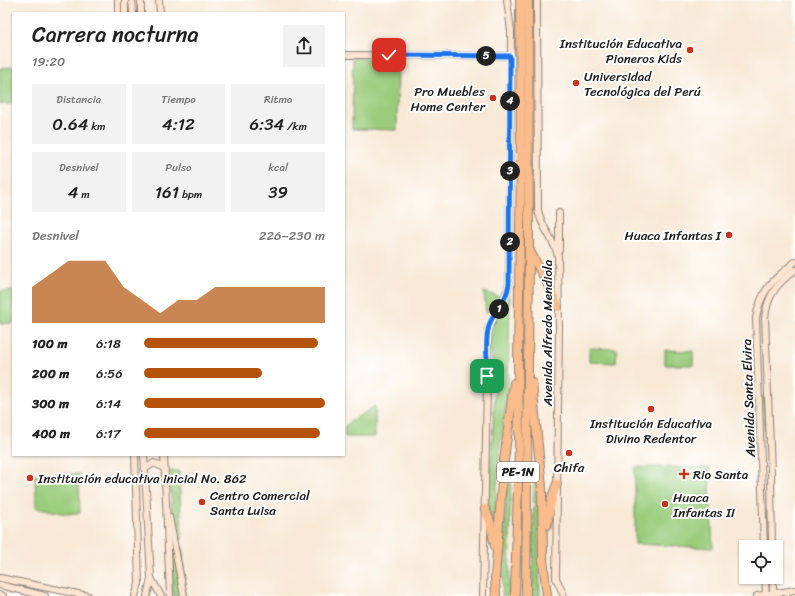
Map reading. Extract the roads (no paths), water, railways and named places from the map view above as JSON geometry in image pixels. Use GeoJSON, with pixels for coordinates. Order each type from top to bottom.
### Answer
{"type":"FeatureCollection","features":[{"type":"Feature","properties":{"kind":"highway","name":"PE-1N"},"geometry":{"type":"LineString","coordinates":[[515,596],[519,443],[518,359],[521,163],[520,0]]}},
{"type":"Feature","properties":{"kind":"highway","name":"PE-1N"},"geometry":{"type":"LineString","coordinates":[[526,596],[529,249],[528,0]]}},
{"type":"Feature","properties":{"kind":"highway"},"geometry":{"type":"LineString","coordinates":[[529,249],[539,272],[553,292],[558,307]]}},
{"type":"Feature","properties":{"kind":"highway"},"geometry":{"type":"LineString","coordinates":[[496,596],[495,578],[503,468],[518,359]]}},
{"type":"Feature","properties":{"kind":"highway"},"geometry":{"type":"LineString","coordinates":[[528,359],[534,398],[542,488],[543,542],[547,596]]}},
{"type":"Feature","properties":{"kind":"highway"},"geometry":{"type":"LineString","coordinates":[[543,542],[552,497],[557,484]]}},
{"type":"Feature","properties":{"kind":"highway"},"geometry":{"type":"LineString","coordinates":[[485,509],[497,550]]}},
{"type":"Feature","properties":{"kind":"main road"},"geometry":{"type":"LineString","coordinates":[[118,0],[118,12]]}},
{"type":"Feature","properties":{"kind":"main road"},"geometry":{"type":"LineString","coordinates":[[125,0],[125,12]]}},
{"type":"Feature","properties":{"kind":"main road"},"geometry":{"type":"LineString","coordinates":[[132,0],[133,12]]}},
{"type":"Feature","properties":{"kind":"main road"},"geometry":{"type":"LineString","coordinates":[[141,0],[141,12]]}},
{"type":"Feature","properties":{"kind":"main road"},"geometry":{"type":"LineString","coordinates":[[159,0],[160,12]]}},
{"type":"Feature","properties":{"kind":"main road"},"geometry":{"type":"LineString","coordinates":[[483,596],[488,330],[496,313],[504,303],[509,284],[511,31],[507,0]]}},
{"type":"Feature","properties":{"kind":"main road","name":"Avenida Alfredo Mendiola"},"geometry":{"type":"LineString","coordinates":[[537,0],[538,210],[540,220],[555,244],[558,256],[559,327],[556,578],[564,596]]}},
{"type":"Feature","properties":{"kind":"main road"},"geometry":{"type":"LineString","coordinates":[[345,55],[510,56]]}},
{"type":"Feature","properties":{"kind":"main road"},"geometry":{"type":"LineString","coordinates":[[558,256],[559,213]]}},
{"type":"Feature","properties":{"kind":"main road","name":"Avenida Santa Elvira"},"geometry":{"type":"LineString","coordinates":[[764,540],[756,318],[760,302],[769,284],[795,262]]}},
{"type":"Feature","properties":{"kind":"main road","name":"Avenida Santa Elvira"},"geometry":{"type":"LineString","coordinates":[[772,540],[772,471],[765,318],[766,305],[778,284],[795,270]]}},
{"type":"Feature","properties":{"kind":"main road"},"geometry":{"type":"LineString","coordinates":[[135,456],[139,584],[135,596]]}},
{"type":"Feature","properties":{"kind":"main road"},"geometry":{"type":"LineString","coordinates":[[144,456],[151,578],[147,596]]}},
{"type":"Feature","properties":{"kind":"main road"},"geometry":{"type":"LineString","coordinates":[[164,456],[170,596]]}},
{"type":"Feature","properties":{"kind":"main road"},"geometry":{"type":"LineString","coordinates":[[145,469],[154,463],[164,468]]}},
{"type":"Feature","properties":{"kind":"main road"},"geometry":{"type":"LineString","coordinates":[[166,502],[180,567],[184,596]]}},
{"type":"Feature","properties":{"kind":"main road"},"geometry":{"type":"LineString","coordinates":[[0,578],[88,596]]}},
{"type":"Feature","properties":{"kind":"main road"},"geometry":{"type":"LineString","coordinates":[[151,578],[161,596]]}},
{"type":"Feature","properties":{"kind":"main road"},"geometry":{"type":"LineString","coordinates":[[765,584],[766,595]]}},
{"type":"Feature","properties":{"kind":"main road"},"geometry":{"type":"LineString","coordinates":[[773,584],[773,595]]}},
{"type":"Feature","properties":{"kind":"main road"},"geometry":{"type":"LineString","coordinates":[[0,585],[45,596]]}},
{"type":"Feature","properties":{"kind":"main road"},"geometry":{"type":"LineString","coordinates":[[757,596],[773,595],[795,590]]}},
{"type":"Feature","properties":{"kind":"place","name":"Institución Educativa Pioneros Kids"},"geometry":{"type":"Point","coordinates":[690,50]}},
{"type":"Feature","properties":{"kind":"place","name":"Universidad Tecnológica del Perú"},"geometry":{"type":"Point","coordinates":[576,83]}},
{"type":"Feature","properties":{"kind":"place","name":"Pro Muebles Home Center"},"geometry":{"type":"Point","coordinates":[493,98]}},
{"type":"Feature","properties":{"kind":"place","name":"Huaca Infantas I"},"geometry":{"type":"Point","coordinates":[729,235]}},
{"type":"Feature","properties":{"kind":"place","name":"Institución Educativa Divino Redentor"},"geometry":{"type":"Point","coordinates":[651,409]}},
{"type":"Feature","properties":{"kind":"place","name":"Chifa"},"geometry":{"type":"Point","coordinates":[569,453]}},
{"type":"Feature","properties":{"kind":"place","name":"Rio Santa"},"geometry":{"type":"Point","coordinates":[684,474]}},
{"type":"Feature","properties":{"kind":"place","name":"Institución educativa inicial No. 862"},"geometry":{"type":"Point","coordinates":[30,478]}},
{"type":"Feature","properties":{"kind":"place","name":"Centro Comercial Santa Luisa"},"geometry":{"type":"Point","coordinates":[202,502]}},
{"type":"Feature","properties":{"kind":"place","name":"Huaca Infantas II"},"geometry":{"type":"Point","coordinates":[665,504]}}]}
